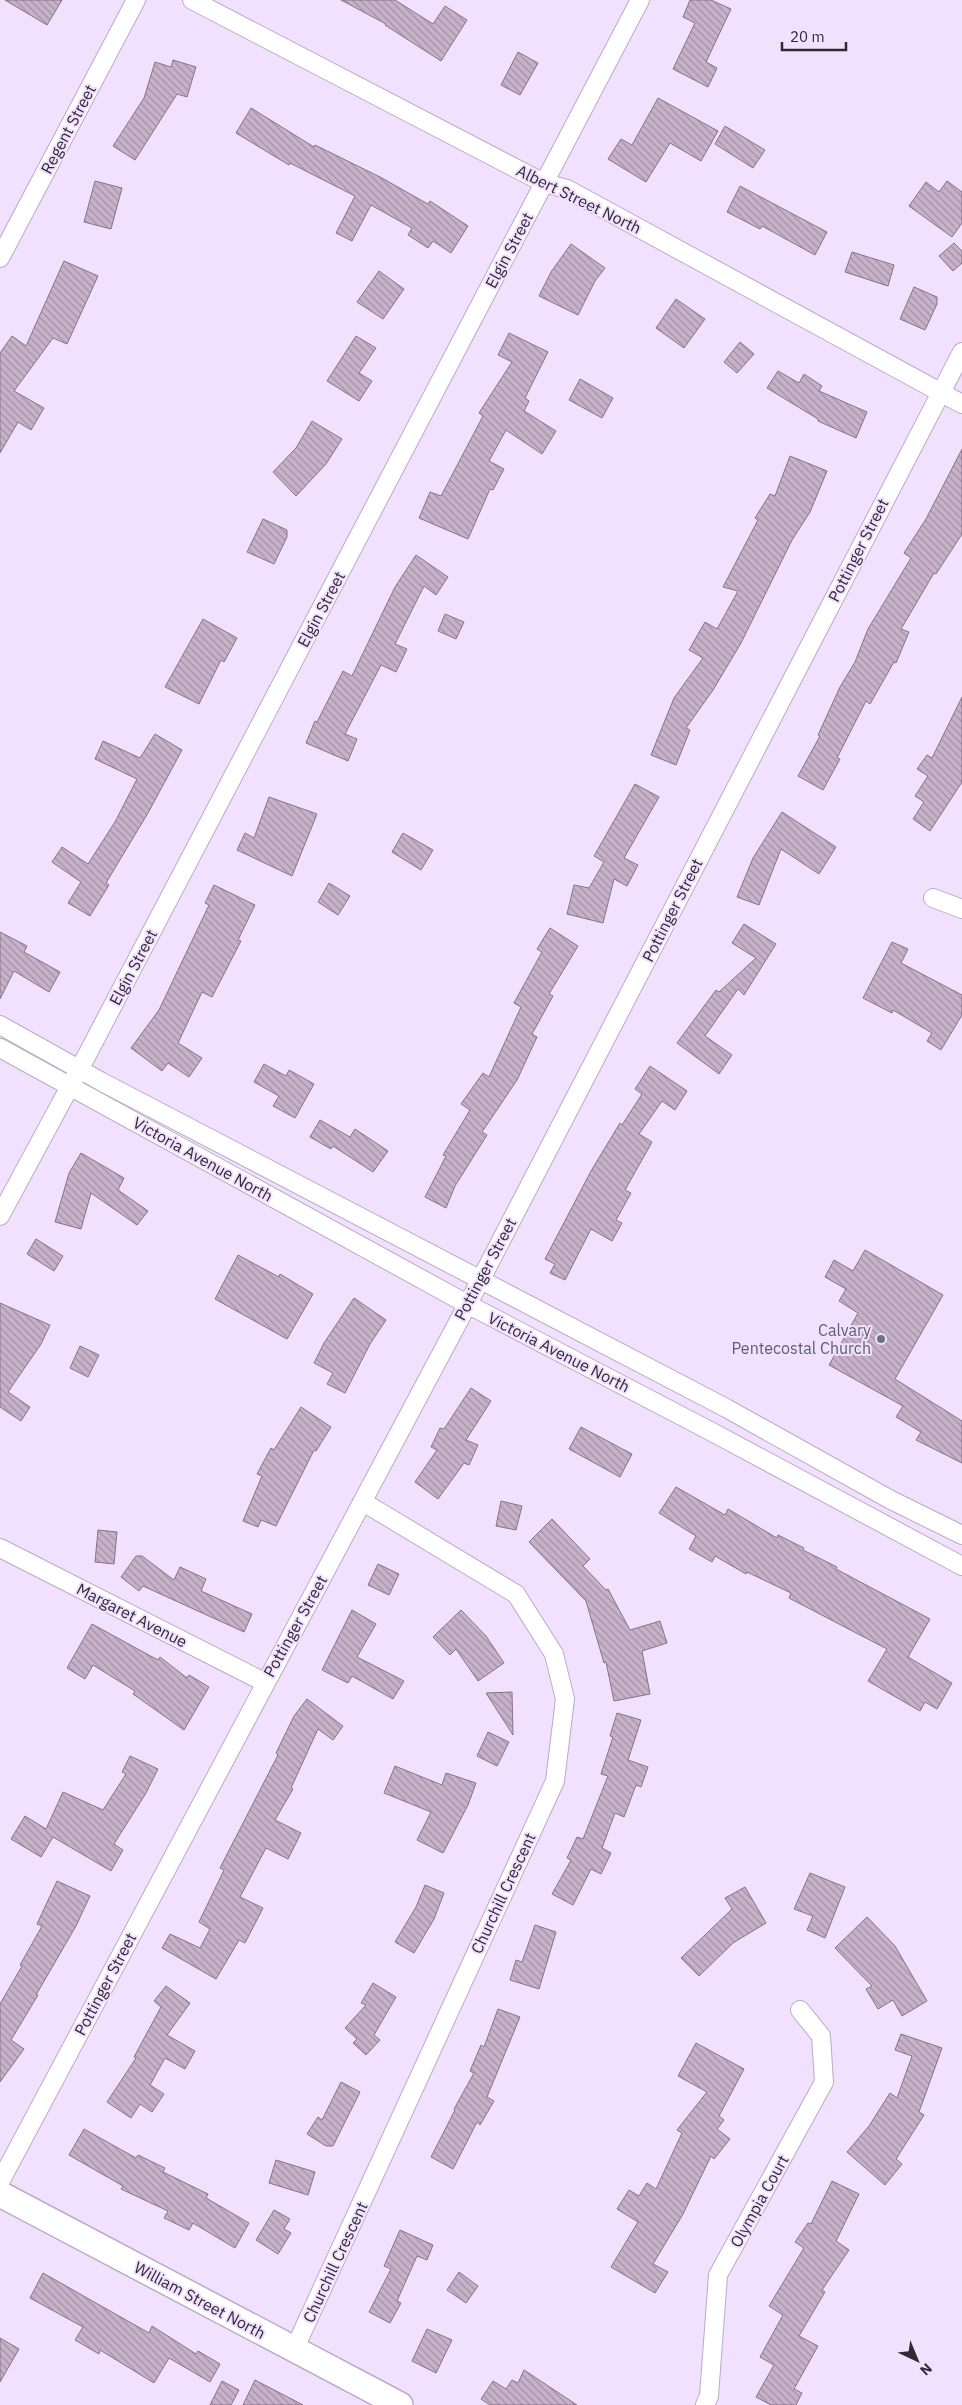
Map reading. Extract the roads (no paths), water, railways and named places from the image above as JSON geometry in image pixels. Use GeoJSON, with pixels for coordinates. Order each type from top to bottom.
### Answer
{"type":"FeatureCollection","features":[{"type":"Feature","properties":{"kind":"street","name":"Regent Street"},"geometry":{"type":"LineString","coordinates":[[0,258],[136,0]]}},
{"type":"Feature","properties":{"kind":"street","name":"Albert Street North"},"geometry":{"type":"LineString","coordinates":[[192,0],[544,182],[567,190],[962,404]]}},
{"type":"Feature","properties":{"kind":"street","name":"Elgin Street"},"geometry":{"type":"LineString","coordinates":[[0,1216],[640,0]]}},
{"type":"Feature","properties":{"kind":"street","name":"Pottinger Street"},"geometry":{"type":"LineString","coordinates":[[0,2182],[264,1682],[363,1502],[480,1281],[962,352]]}},
{"type":"Feature","properties":{"kind":"street"},"geometry":{"type":"LineString","coordinates":[[933,898],[962,910]]}},
{"type":"Feature","properties":{"kind":"street","name":"Victoria Avenue North"},"geometry":{"type":"LineString","coordinates":[[0,1025],[79,1069],[480,1281],[726,1408],[891,1500],[962,1535]]}},
{"type":"Feature","properties":{"kind":"street","name":"Victoria Avenue North"},"geometry":{"type":"LineString","coordinates":[[0,1048],[467,1304],[704,1427],[962,1566]]}},
{"type":"Feature","properties":{"kind":"street","name":"Churchill Crescent"},"geometry":{"type":"LineString","coordinates":[[294,2350],[555,1782],[565,1699],[554,1654],[516,1594],[363,1502]]}},
{"type":"Feature","properties":{"kind":"street","name":"Margaret Avenue"},"geometry":{"type":"LineString","coordinates":[[0,1548],[264,1682]]}},
{"type":"Feature","properties":{"kind":"street","name":"Olympia Court"},"geometry":{"type":"LineString","coordinates":[[704,2405],[709,2396],[718,2275],[824,2082],[821,2036],[800,2010]]}},
{"type":"Feature","properties":{"kind":"street","name":"William Street North"},"geometry":{"type":"LineString","coordinates":[[0,2194],[400,2405]]}},
{"type":"Feature","properties":{"kind":"place","name":"Calvary Pentecostal Church"},"geometry":{"type":"Point","coordinates":[881,1339]}}]}
